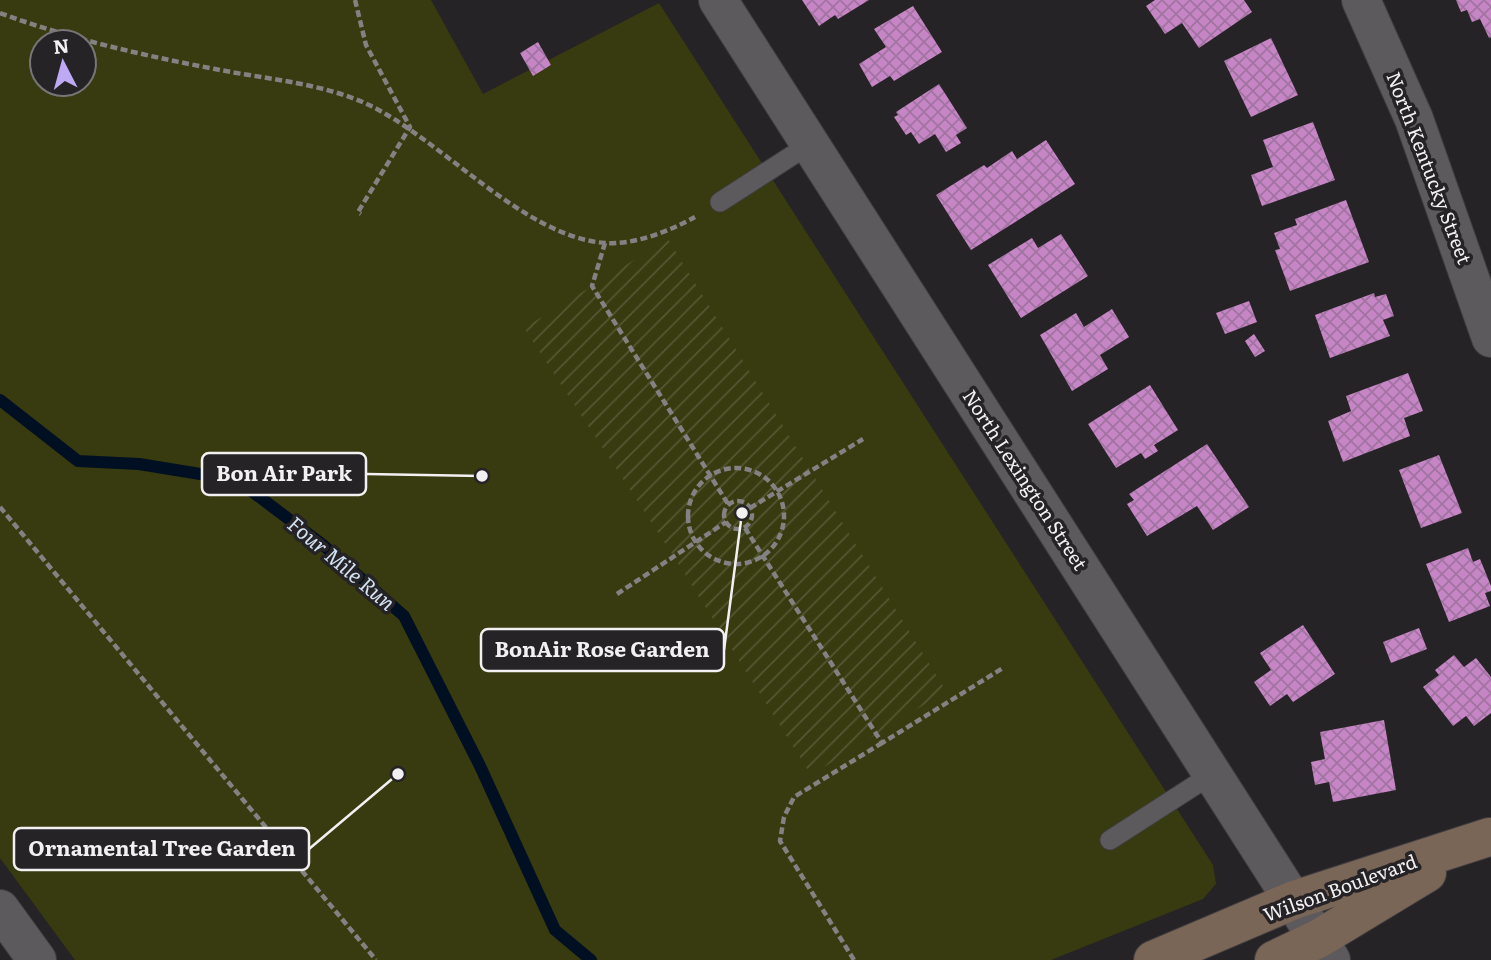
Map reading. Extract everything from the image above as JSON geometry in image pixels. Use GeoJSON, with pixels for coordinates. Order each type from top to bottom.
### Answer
{"type":"FeatureCollection","features":[{"type":"Feature","properties":{"kind":"main road","name":"Wilson Boulevard"},"geometry":{"type":"LineString","coordinates":[[1153,960],[1294,900],[1490,836]]}},
{"type":"Feature","properties":{"kind":"main road","name":"Wilson Boulevard"},"geometry":{"type":"LineString","coordinates":[[1274,960],[1325,949],[1490,836]]}},
{"type":"Feature","properties":{"kind":"street","name":"North Lexington Street"},"geometry":{"type":"LineString","coordinates":[[718,0],[1325,949]]}},
{"type":"Feature","properties":{"kind":"street","name":"North Kentucky Street"},"geometry":{"type":"LineString","coordinates":[[1361,0],[1415,119],[1491,338]]}},
{"type":"Feature","properties":{"kind":"street"},"geometry":{"type":"LineString","coordinates":[[0,909],[37,960]]}},
{"type":"Feature","properties":{"kind":"lane"},"geometry":{"type":"LineString","coordinates":[[720,202],[810,144]]}},
{"type":"Feature","properties":{"kind":"lane"},"geometry":{"type":"LineString","coordinates":[[1110,840],[1213,773]]}},
{"type":"Feature","properties":{"kind":"path"},"geometry":{"type":"LineString","coordinates":[[355,0],[366,45],[410,127]]}},
{"type":"Feature","properties":{"kind":"path"},"geometry":{"type":"LineString","coordinates":[[0,13],[118,51],[309,87],[366,104],[410,127],[508,203],[556,229],[605,243],[666,234],[720,202]]}},
{"type":"Feature","properties":{"kind":"path"},"geometry":{"type":"LineString","coordinates":[[362,214],[358,212],[410,127]]}},
{"type":"Feature","properties":{"kind":"path"},"geometry":{"type":"LineString","coordinates":[[605,243],[592,286],[728,504]]}},
{"type":"Feature","properties":{"kind":"path"},"geometry":{"type":"LineString","coordinates":[[750,508],[863,439]]}},
{"type":"Feature","properties":{"kind":"path"},"geometry":{"type":"LineString","coordinates":[[729,468],[748,469],[764,477],[777,491],[784,509],[783,527],[776,544],[762,557],[748,563],[726,563],[712,558],[696,543],[688,521],[689,505],[699,485],[711,474],[729,468]]}},
{"type":"Feature","properties":{"kind":"path"},"geometry":{"type":"LineString","coordinates":[[739,501],[750,508],[752,516],[745,528],[736,529],[726,522],[724,512],[728,504],[739,501]]}},
{"type":"Feature","properties":{"kind":"path"},"geometry":{"type":"LineString","coordinates":[[0,507],[376,960]]}},
{"type":"Feature","properties":{"kind":"path"},"geometry":{"type":"LineString","coordinates":[[617,594],[726,522]]}},
{"type":"Feature","properties":{"kind":"path"},"geometry":{"type":"LineString","coordinates":[[745,528],[882,743]]}},
{"type":"Feature","properties":{"kind":"path"},"geometry":{"type":"LineString","coordinates":[[854,960],[780,841],[784,817],[793,797],[1003,668]]}},
{"type":"Feature","properties":{"kind":"shaded area"},"geometry":{"type":"Polygon","coordinates":[[[0,0],[431,0],[483,94],[659,3],[1213,865],[1216,884],[1203,899],[1051,960],[75,960],[0,858],[0,0]]]}},
{"type":"Feature","properties":{"kind":"shaded area"},"geometry":{"type":"Polygon","coordinates":[[[668,239],[946,691],[811,775],[674,557],[524,328],[668,239]]]}},
{"type":"Feature","properties":{"kind":"building"},"geometry":{"type":"Polygon","coordinates":[[[802,0],[869,0],[838,19],[835,15],[819,26],[802,0]]]}},
{"type":"Feature","properties":{"kind":"building"},"geometry":{"type":"Polygon","coordinates":[[[1155,0],[1244,0],[1252,12],[1199,48],[1182,23],[1165,34],[1146,6],[1155,0]]]}},
{"type":"Feature","properties":{"kind":"building"},"geometry":{"type":"Polygon","coordinates":[[[1456,0],[1491,0],[1491,37],[1489,38],[1480,19],[1472,22],[1467,10],[1461,12],[1456,0]]]}},
{"type":"Feature","properties":{"kind":"building"},"geometry":{"type":"Polygon","coordinates":[[[913,6],[942,52],[894,81],[890,76],[872,87],[859,64],[886,47],[874,29],[913,6]]]}},
{"type":"Feature","properties":{"kind":"building"},"geometry":{"type":"Polygon","coordinates":[[[1271,38],[1298,95],[1251,117],[1224,61],[1271,38]]]}},
{"type":"Feature","properties":{"kind":"building"},"geometry":{"type":"Polygon","coordinates":[[[538,42],[551,65],[533,76],[520,53],[538,42]]]}},
{"type":"Feature","properties":{"kind":"building"},"geometry":{"type":"Polygon","coordinates":[[[939,84],[967,128],[956,135],[961,143],[946,152],[935,134],[919,144],[911,132],[906,135],[894,117],[898,115],[896,112],[939,84]]]}},
{"type":"Feature","properties":{"kind":"building"},"geometry":{"type":"Polygon","coordinates":[[[1313,122],[1335,180],[1262,206],[1251,175],[1273,167],[1263,140],[1313,122]]]}},
{"type":"Feature","properties":{"kind":"building"},"geometry":{"type":"Polygon","coordinates":[[[1046,140],[1075,184],[971,250],[936,195],[984,165],[987,168],[1012,151],[1017,159],[1046,140]]]}},
{"type":"Feature","properties":{"kind":"building"},"geometry":{"type":"Polygon","coordinates":[[[1346,200],[1369,262],[1290,291],[1275,250],[1280,249],[1274,233],[1297,225],[1295,219],[1346,200]]]}},
{"type":"Feature","properties":{"kind":"building"},"geometry":{"type":"Polygon","coordinates":[[[1061,234],[1088,276],[1021,318],[988,265],[1032,238],[1038,248],[1061,234]]]}},
{"type":"Feature","properties":{"kind":"building"},"geometry":{"type":"Polygon","coordinates":[[[1374,293],[1375,297],[1386,294],[1394,316],[1383,320],[1390,336],[1330,358],[1315,315],[1374,293]]]}},
{"type":"Feature","properties":{"kind":"building"},"geometry":{"type":"Polygon","coordinates":[[[1249,301],[1257,322],[1225,334],[1216,313],[1249,301]]]}},
{"type":"Feature","properties":{"kind":"building"},"geometry":{"type":"Polygon","coordinates":[[[1112,309],[1129,337],[1100,355],[1108,369],[1072,391],[1040,335],[1076,313],[1084,327],[1112,309]]]}},
{"type":"Feature","properties":{"kind":"building"},"geometry":{"type":"Polygon","coordinates":[[[1254,334],[1265,351],[1255,357],[1245,341],[1254,334]]]}},
{"type":"Feature","properties":{"kind":"building"},"geometry":{"type":"Polygon","coordinates":[[[1408,373],[1423,411],[1404,418],[1410,436],[1343,462],[1328,421],[1351,411],[1346,396],[1408,373]]]}},
{"type":"Feature","properties":{"kind":"building"},"geometry":{"type":"Polygon","coordinates":[[[1150,385],[1178,430],[1154,445],[1158,451],[1145,459],[1141,453],[1116,468],[1088,424],[1150,385]]]}},
{"type":"Feature","properties":{"kind":"building"},"geometry":{"type":"Polygon","coordinates":[[[1207,444],[1249,507],[1213,530],[1197,506],[1147,536],[1127,504],[1134,500],[1129,494],[1207,444]]]}},
{"type":"Feature","properties":{"kind":"building"},"geometry":{"type":"Polygon","coordinates":[[[1439,455],[1462,513],[1421,528],[1399,470],[1439,455]]]}},
{"type":"Feature","properties":{"kind":"building"},"geometry":{"type":"Polygon","coordinates":[[[1468,548],[1473,562],[1480,559],[1491,586],[1491,591],[1485,593],[1490,606],[1449,622],[1426,564],[1468,548]]]}},
{"type":"Feature","properties":{"kind":"building"},"geometry":{"type":"Polygon","coordinates":[[[1303,625],[1335,674],[1293,702],[1287,694],[1270,706],[1254,682],[1271,670],[1260,653],[1303,625]]]}},
{"type":"Feature","properties":{"kind":"building"},"geometry":{"type":"Polygon","coordinates":[[[1419,628],[1427,649],[1391,663],[1383,642],[1419,628]]]}},
{"type":"Feature","properties":{"kind":"building"},"geometry":{"type":"Polygon","coordinates":[[[1454,655],[1464,667],[1476,658],[1491,677],[1491,713],[1474,726],[1466,716],[1453,726],[1423,687],[1439,675],[1435,670],[1454,655]]]}},
{"type":"Feature","properties":{"kind":"building"},"geometry":{"type":"Polygon","coordinates":[[[1384,720],[1396,790],[1333,802],[1329,782],[1315,785],[1311,762],[1325,759],[1320,732],[1384,720]]]}},
{"type":"Feature","properties":{"kind":"waterway","name":"Four Mile Run"},"geometry":{"type":"LineString","coordinates":[[0,400],[78,461],[139,464],[237,480],[323,545],[404,616],[480,766],[555,930],[591,960]]}},
{"type":"Feature","properties":{"kind":"place","name":"Bon Air Park"},"geometry":{"type":"Point","coordinates":[482,476]}},
{"type":"Feature","properties":{"kind":"place","name":"BonAir Rose Garden"},"geometry":{"type":"Point","coordinates":[742,513]}},
{"type":"Feature","properties":{"kind":"place","name":"Ornamental Tree Garden"},"geometry":{"type":"Point","coordinates":[398,774]}}]}
